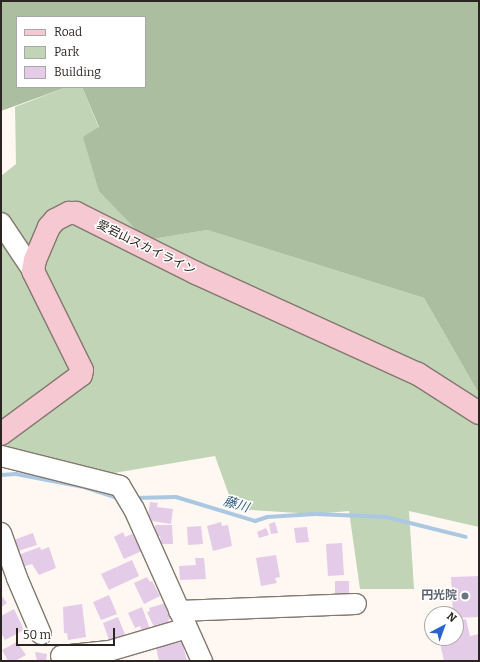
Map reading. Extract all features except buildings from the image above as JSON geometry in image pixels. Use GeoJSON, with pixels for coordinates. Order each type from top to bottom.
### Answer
{"type":"FeatureCollection","features":[{"type":"Feature","properties":{"kind":"main road","name":"愛宕山スカイライン"},"geometry":{"type":"LineString","coordinates":[[33,271],[35,260],[49,227],[62,215],[76,213],[196,273],[418,374],[479,413]]}},
{"type":"Feature","properties":{"kind":"main road"},"geometry":{"type":"LineString","coordinates":[[1,434],[81,375],[82,370],[33,271]]}},
{"type":"Feature","properties":{"kind":"street"},"geometry":{"type":"LineString","coordinates":[[1,223],[33,271]]}},
{"type":"Feature","properties":{"kind":"street"},"geometry":{"type":"LineString","coordinates":[[1,456],[95,478],[120,486],[127,498],[202,661]]}},
{"type":"Feature","properties":{"kind":"street"},"geometry":{"type":"LineString","coordinates":[[1,533],[16,578],[41,634]]}},
{"type":"Feature","properties":{"kind":"street"},"geometry":{"type":"LineString","coordinates":[[61,656],[109,650],[183,619],[356,604]]}},
{"type":"Feature","properties":{"kind":"green space"},"geometry":{"type":"Polygon","coordinates":[[[1,1],[479,1],[479,394],[424,298],[207,230],[146,240],[99,191],[83,137],[99,127],[82,88],[146,88],[146,16],[16,16],[16,88],[64,88],[1,111],[1,1]]]}},
{"type":"Feature","properties":{"kind":"green space"},"geometry":{"type":"Polygon","coordinates":[[[64,88],[82,88],[145,240],[207,230],[424,298],[479,394],[479,527],[409,511],[414,589],[360,589],[349,511],[315,514],[234,509],[215,456],[114,473],[1,451],[1,176],[16,164],[15,107],[64,88]]]}},
{"type":"Feature","properties":{"kind":"waterway","name":"藤川"},"geometry":{"type":"LineString","coordinates":[[1,475],[16,474],[84,487],[120,499]]}},
{"type":"Feature","properties":{"kind":"waterway","name":"藤川"},"geometry":{"type":"LineString","coordinates":[[135,498],[176,497],[255,521],[267,517],[315,514],[386,517],[466,537]]}},
{"type":"Feature","properties":{"kind":"place","name":"円光院"},"geometry":{"type":"Point","coordinates":[465,596]}}]}
